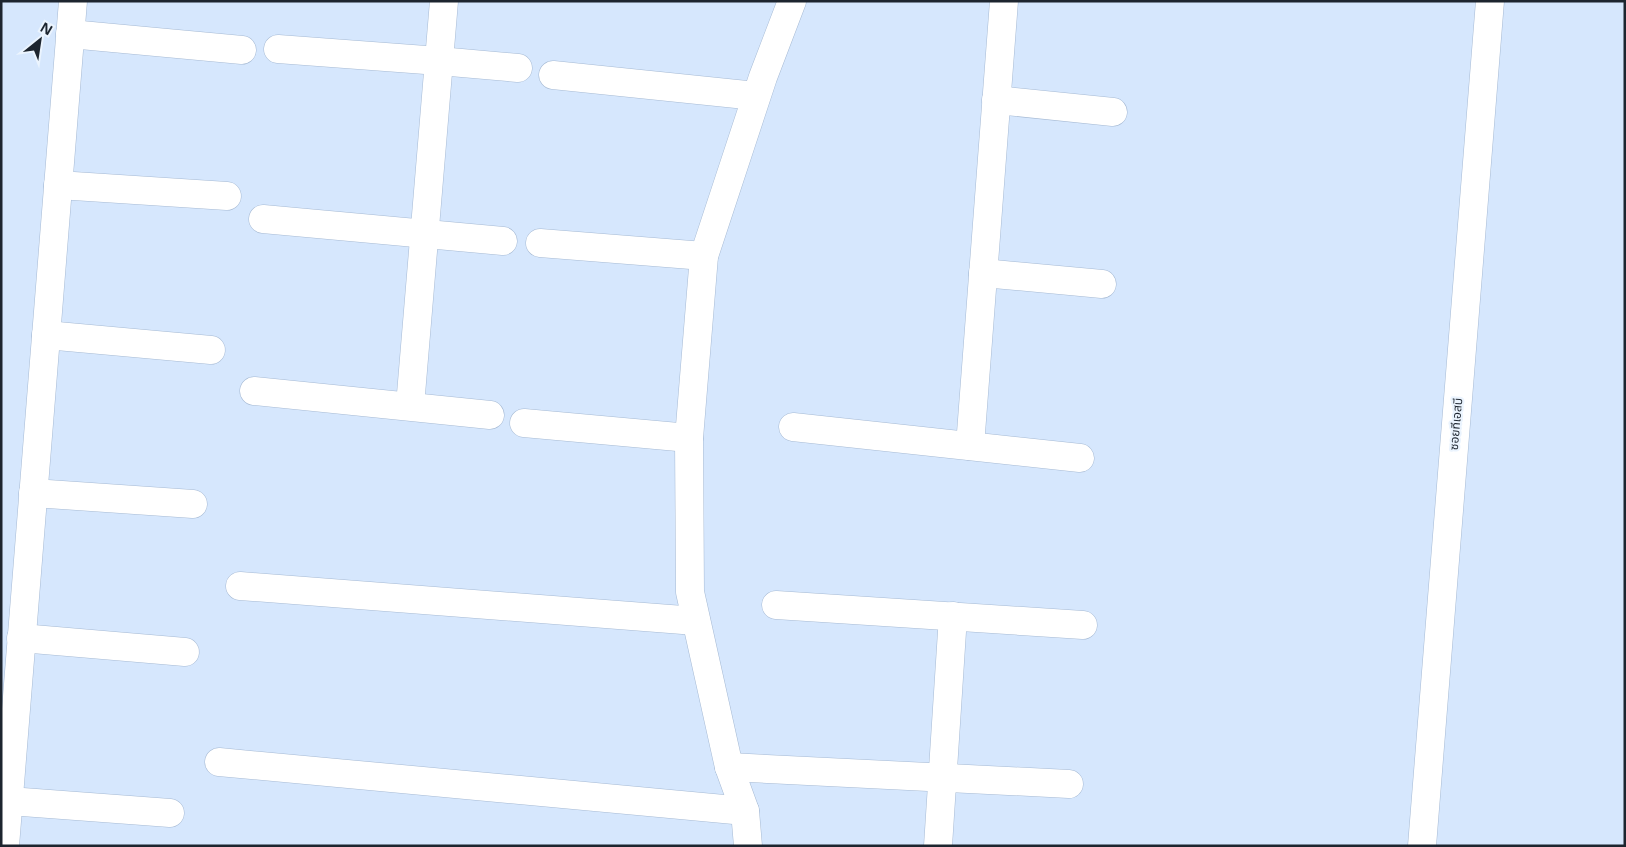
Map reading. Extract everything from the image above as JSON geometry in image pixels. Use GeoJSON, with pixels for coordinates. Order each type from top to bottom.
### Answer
{"type":"FeatureCollection","features":[{"type":"Feature","properties":{"kind":"street"},"geometry":{"type":"LineString","coordinates":[[5,846],[73,1]]}},
{"type":"Feature","properties":{"kind":"street"},"geometry":{"type":"LineString","coordinates":[[410,406],[444,1]]}},
{"type":"Feature","properties":{"kind":"street"},"geometry":{"type":"LineString","coordinates":[[748,846],[745,811],[729,767],[690,592],[689,438],[704,256],[756,96],[792,1]]}},
{"type":"Feature","properties":{"kind":"street"},"geometry":{"type":"LineString","coordinates":[[970,446],[1004,1]]}},
{"type":"Feature","properties":{"kind":"street","name":"ซอยทีเอสบี"},"geometry":{"type":"LineString","coordinates":[[1422,846],[1490,1]]}},
{"type":"Feature","properties":{"kind":"street"},"geometry":{"type":"LineString","coordinates":[[70,34],[242,50]]}},
{"type":"Feature","properties":{"kind":"street"},"geometry":{"type":"LineString","coordinates":[[278,49],[518,68]]}},
{"type":"Feature","properties":{"kind":"street"},"geometry":{"type":"LineString","coordinates":[[553,76],[756,96]]}},
{"type":"Feature","properties":{"kind":"street"},"geometry":{"type":"LineString","coordinates":[[996,100],[1113,112]]}},
{"type":"Feature","properties":{"kind":"street"},"geometry":{"type":"LineString","coordinates":[[58,185],[227,196]]}},
{"type":"Feature","properties":{"kind":"street"},"geometry":{"type":"LineString","coordinates":[[263,218],[503,241]]}},
{"type":"Feature","properties":{"kind":"street"},"geometry":{"type":"LineString","coordinates":[[540,242],[704,256]]}},
{"type":"Feature","properties":{"kind":"street"},"geometry":{"type":"LineString","coordinates":[[983,273],[1102,284]]}},
{"type":"Feature","properties":{"kind":"street"},"geometry":{"type":"LineString","coordinates":[[46,335],[211,350]]}},
{"type":"Feature","properties":{"kind":"street"},"geometry":{"type":"LineString","coordinates":[[254,391],[490,415]]}},
{"type":"Feature","properties":{"kind":"street"},"geometry":{"type":"LineString","coordinates":[[524,423],[689,438]]}},
{"type":"Feature","properties":{"kind":"street"},"geometry":{"type":"LineString","coordinates":[[793,427],[1080,458]]}},
{"type":"Feature","properties":{"kind":"street"},"geometry":{"type":"LineString","coordinates":[[33,493],[193,504]]}},
{"type":"Feature","properties":{"kind":"street"},"geometry":{"type":"LineString","coordinates":[[240,586],[696,621]]}},
{"type":"Feature","properties":{"kind":"street"},"geometry":{"type":"LineString","coordinates":[[776,605],[1083,625]]}},
{"type":"Feature","properties":{"kind":"street"},"geometry":{"type":"LineString","coordinates":[[938,846],[953,616]]}},
{"type":"Feature","properties":{"kind":"street"},"geometry":{"type":"LineString","coordinates":[[21,638],[185,652]]}},
{"type":"Feature","properties":{"kind":"street"},"geometry":{"type":"LineString","coordinates":[[220,762],[745,811]]}},
{"type":"Feature","properties":{"kind":"street"},"geometry":{"type":"LineString","coordinates":[[729,767],[1069,784]]}},
{"type":"Feature","properties":{"kind":"street"},"geometry":{"type":"LineString","coordinates":[[8,801],[170,813]]}}]}
